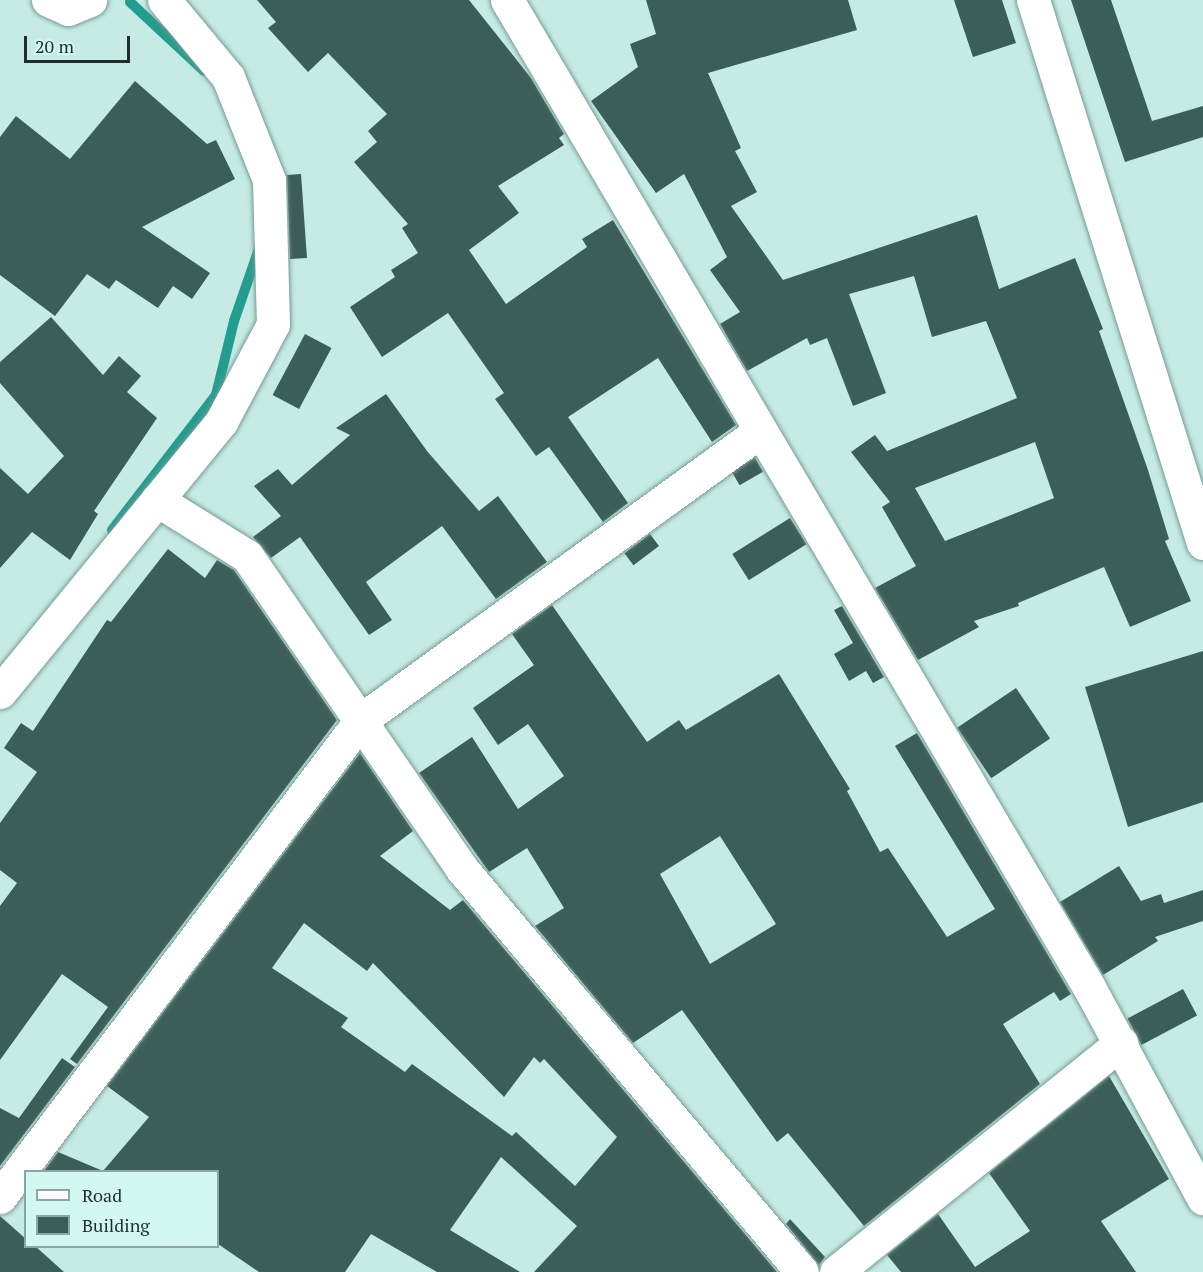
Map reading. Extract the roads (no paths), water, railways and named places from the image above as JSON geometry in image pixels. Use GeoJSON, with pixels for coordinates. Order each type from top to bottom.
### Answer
{"type":"FeatureCollection","features":[{"type":"Feature","properties":{"kind":"street"},"geometry":{"type":"LineString","coordinates":[[48,0],[68,9],[90,0]]}},
{"type":"Feature","properties":{"kind":"street"},"geometry":{"type":"LineString","coordinates":[[0,692],[221,422],[273,324],[269,180],[228,77],[164,0]]}},
{"type":"Feature","properties":{"kind":"street"},"geometry":{"type":"LineString","coordinates":[[507,0],[1121,1043],[1203,1198]]}},
{"type":"Feature","properties":{"kind":"street"},"geometry":{"type":"LineString","coordinates":[[1033,0],[1203,543]]}},
{"type":"Feature","properties":{"kind":"street"},"geometry":{"type":"LineString","coordinates":[[0,1197],[360,720],[760,431]]}},
{"type":"Feature","properties":{"kind":"street"},"geometry":{"type":"LineString","coordinates":[[157,500],[247,555],[462,869],[802,1272]]}},
{"type":"Feature","properties":{"kind":"street"},"geometry":{"type":"LineString","coordinates":[[836,1272],[1121,1043]]}},
{"type":"Feature","properties":{"kind":"waterway"},"geometry":{"type":"LineString","coordinates":[[130,2],[204,71]]}},
{"type":"Feature","properties":{"kind":"waterway"},"geometry":{"type":"LineString","coordinates":[[112,530],[216,395],[234,321],[259,249]]}}]}
